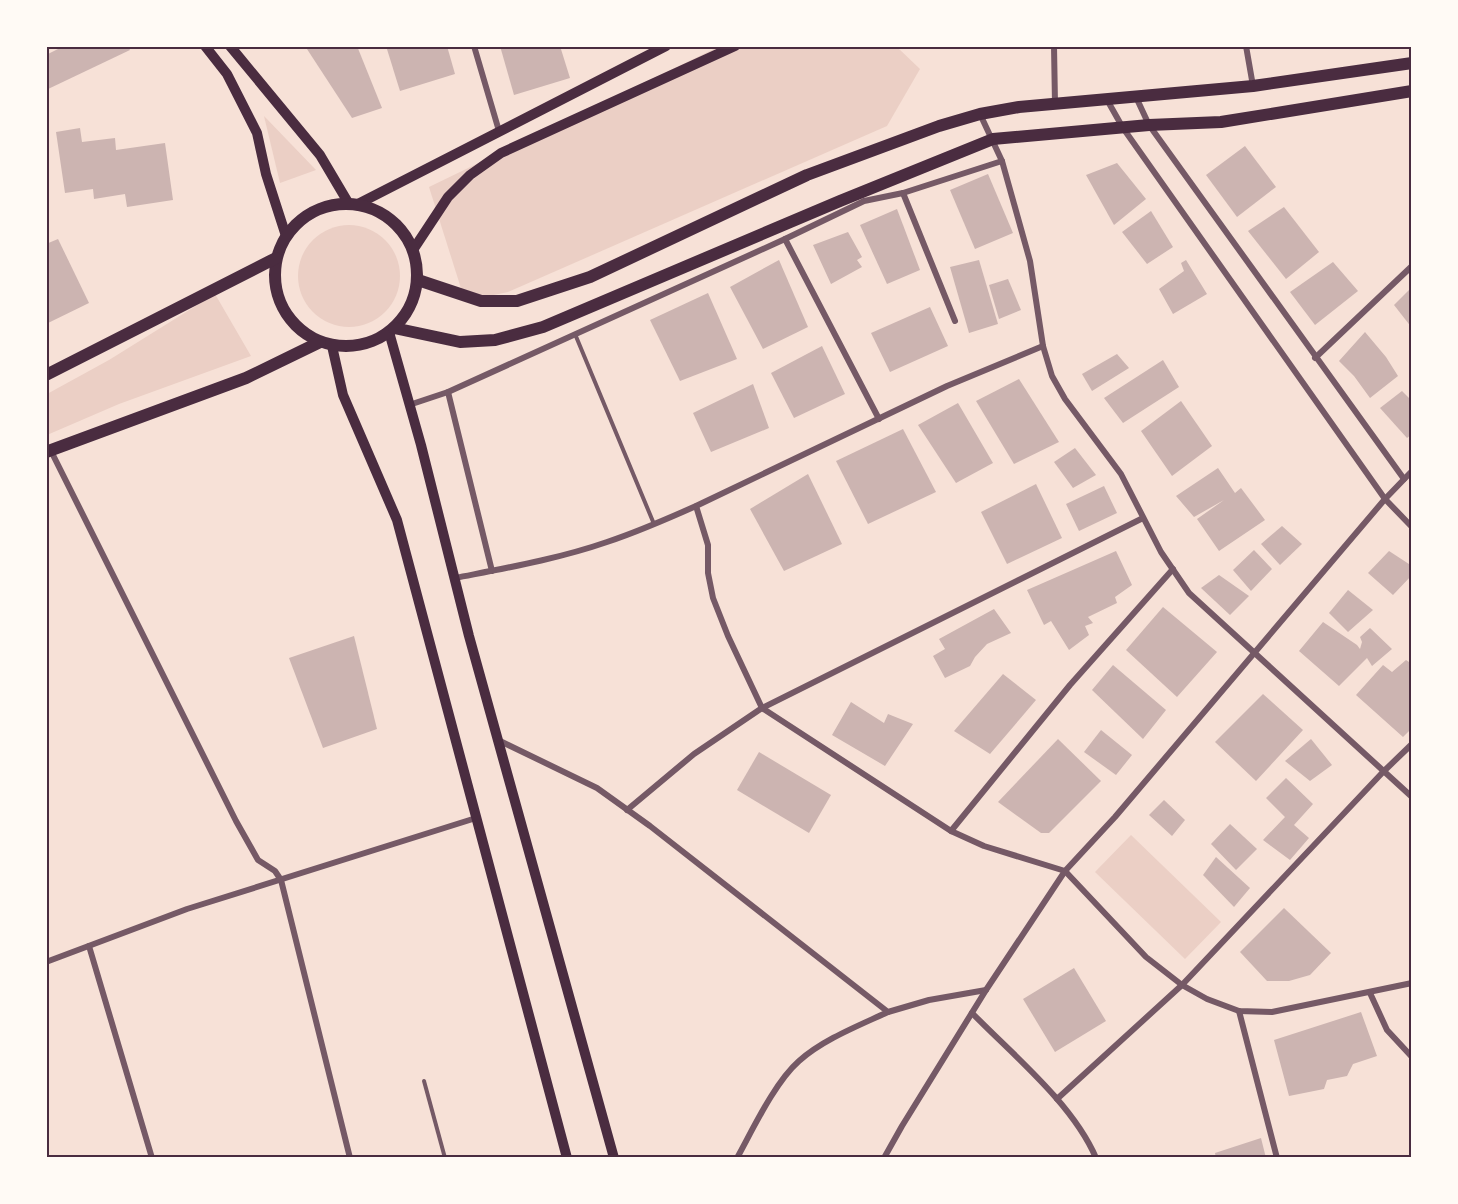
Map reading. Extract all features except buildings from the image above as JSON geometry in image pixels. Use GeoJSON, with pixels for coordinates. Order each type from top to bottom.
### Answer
{"type":"FeatureCollection","features":[{"type":"Feature","properties":{"kind":"main road"},"geometry":{"type":"LineString","coordinates":[[205,46],[227,74],[257,133],[266,174],[286,236]]}},
{"type":"Feature","properties":{"kind":"main road"},"geometry":{"type":"LineString","coordinates":[[230,46],[320,155],[353,204]]}},
{"type":"Feature","properties":{"kind":"main road"},"geometry":{"type":"LineString","coordinates":[[353,204],[666,46]]}},
{"type":"Feature","properties":{"kind":"main road"},"geometry":{"type":"LineString","coordinates":[[413,250],[448,196],[470,175],[501,153],[735,46]]}},
{"type":"Feature","properties":{"kind":"main road"},"geometry":{"type":"LineString","coordinates":[[417,280],[481,301],[517,301],[590,277],[807,175],[939,126],[980,114],[1019,107],[1135,95],[1253,86],[1412,63]]}},
{"type":"Feature","properties":{"kind":"main road"},"geometry":{"type":"LineString","coordinates":[[392,330],[460,342],[495,340],[543,327],[993,139],[1149,125],[1221,122],[1412,91]]}},
{"type":"Feature","properties":{"kind":"main road"},"geometry":{"type":"LineString","coordinates":[[353,204],[371,208],[391,220],[406,237],[417,265],[417,280],[415,295],[409,309],[392,330],[377,340],[347,347],[326,344],[295,326],[285,315],[275,288],[274,273],[276,258],[286,236],[298,222],[330,205],[353,204]]}},
{"type":"Feature","properties":{"kind":"main road"},"geometry":{"type":"LineString","coordinates":[[46,375],[276,258]]}},
{"type":"Feature","properties":{"kind":"main road"},"geometry":{"type":"LineString","coordinates":[[392,330],[409,405],[498,740],[614,1158]]}},
{"type":"Feature","properties":{"kind":"main road"},"geometry":{"type":"LineString","coordinates":[[49,451],[246,378],[326,344]]}},
{"type":"Feature","properties":{"kind":"main road"},"geometry":{"type":"LineString","coordinates":[[326,344],[343,395],[397,520],[567,1158]]}},
{"type":"Feature","properties":{"kind":"street"},"geometry":{"type":"LineString","coordinates":[[474,46],[500,131]]}},
{"type":"Feature","properties":{"kind":"street"},"geometry":{"type":"LineString","coordinates":[[1054,46],[1055,104]]}},
{"type":"Feature","properties":{"kind":"street"},"geometry":{"type":"LineString","coordinates":[[1246,46],[1253,86]]}},
{"type":"Feature","properties":{"kind":"street"},"geometry":{"type":"LineString","coordinates":[[1135,95],[1149,125],[1404,479]]}},
{"type":"Feature","properties":{"kind":"street"},"geometry":{"type":"LineString","coordinates":[[1106,98],[1123,128],[1385,499],[1412,528]]}},
{"type":"Feature","properties":{"kind":"street"},"geometry":{"type":"LineString","coordinates":[[980,114],[1002,160],[1030,261],[1043,346],[1052,376],[1065,399],[1121,474],[1143,518],[1189,593],[1412,797]]}},
{"type":"Feature","properties":{"kind":"street"},"geometry":{"type":"LineString","coordinates":[[409,405],[448,392],[864,201],[903,193],[1002,160]]}},
{"type":"Feature","properties":{"kind":"street"},"geometry":{"type":"LineString","coordinates":[[903,193],[955,321]]}},
{"type":"Feature","properties":{"kind":"street"},"geometry":{"type":"LineString","coordinates":[[785,239],[879,419]]}},
{"type":"Feature","properties":{"kind":"street"},"geometry":{"type":"LineString","coordinates":[[1315,358],[1412,266]]}},
{"type":"Feature","properties":{"kind":"street"},"geometry":{"type":"LineString","coordinates":[[455,578],[550,558],[606,543],[655,524],[947,386],[1043,346]]}},
{"type":"Feature","properties":{"kind":"street"},"geometry":{"type":"LineString","coordinates":[[448,392],[492,571]]}},
{"type":"Feature","properties":{"kind":"street"},"geometry":{"type":"LineString","coordinates":[[49,451],[236,821],[258,860],[275,871],[281,880],[351,1158]]}},
{"type":"Feature","properties":{"kind":"street"},"geometry":{"type":"LineString","coordinates":[[884,1158],[986,990],[1065,871],[1115,817],[1385,499],[1412,471]]}},
{"type":"Feature","properties":{"kind":"street"},"geometry":{"type":"LineString","coordinates":[[696,506],[708,545],[708,573],[713,598],[762,708],[951,831],[984,846],[1065,871],[1146,957],[1182,985],[1207,999],[1239,1011],[1272,1012],[1412,983]]}},
{"type":"Feature","properties":{"kind":"street"},"geometry":{"type":"LineString","coordinates":[[627,810],[693,754],[762,708],[1143,518]]}},
{"type":"Feature","properties":{"kind":"street"},"geometry":{"type":"LineString","coordinates":[[951,831],[1070,685],[1173,569]]}},
{"type":"Feature","properties":{"kind":"street"},"geometry":{"type":"LineString","coordinates":[[498,740],[597,788],[888,1012]]}},
{"type":"Feature","properties":{"kind":"street"},"geometry":{"type":"LineString","coordinates":[[1057,1100],[1182,985],[1412,744]]}},
{"type":"Feature","properties":{"kind":"street"},"geometry":{"type":"LineString","coordinates":[[46,962],[187,909],[476,818]]}},
{"type":"Feature","properties":{"kind":"street"},"geometry":{"type":"LineString","coordinates":[[89,946],[152,1158]]}},
{"type":"Feature","properties":{"kind":"street"},"geometry":{"type":"LineString","coordinates":[[737,1158],[772,1095],[798,1061],[842,1033],[888,1012],[929,1000],[986,990]]}},
{"type":"Feature","properties":{"kind":"street"},"geometry":{"type":"LineString","coordinates":[[1370,993],[1387,1030],[1412,1057]]}},
{"type":"Feature","properties":{"kind":"street"},"geometry":{"type":"LineString","coordinates":[[1239,1011],[1277,1158]]}},
{"type":"Feature","properties":{"kind":"street"},"geometry":{"type":"LineString","coordinates":[[972,1013],[1057,1100],[1079,1127],[1096,1158]]}},
{"type":"Feature","properties":{"kind":"lane"},"geometry":{"type":"LineString","coordinates":[[575,334],[655,524]]}},
{"type":"Feature","properties":{"kind":"lane"},"geometry":{"type":"LineString","coordinates":[[424,1081],[445,1158]]}},
{"type":"Feature","properties":{"kind":"shaded area"},"geometry":{"type":"Polygon","coordinates":[[[718,47],[897,47],[920,69],[887,126],[508,292],[465,301],[429,187],[718,47]]]}},
{"type":"Feature","properties":{"kind":"shaded area"},"geometry":{"type":"Polygon","coordinates":[[[264,116],[316,170],[280,183],[264,116]]]}},
{"type":"Feature","properties":{"kind":"shaded area"},"geometry":{"type":"Polygon","coordinates":[[[349,225],[368,229],[385,240],[396,257],[400,276],[396,295],[385,312],[368,323],[349,327],[330,323],[313,312],[302,295],[298,276],[302,257],[313,240],[330,229],[349,225]]]}},
{"type":"Feature","properties":{"kind":"shaded area"},"geometry":{"type":"Polygon","coordinates":[[[215,294],[251,356],[119,404],[47,435],[47,394],[109,360],[215,294]]]}},
{"type":"Feature","properties":{"kind":"shaded area"},"geometry":{"type":"Polygon","coordinates":[[[1131,835],[1221,922],[1185,959],[1095,872],[1131,835]]]}}]}
